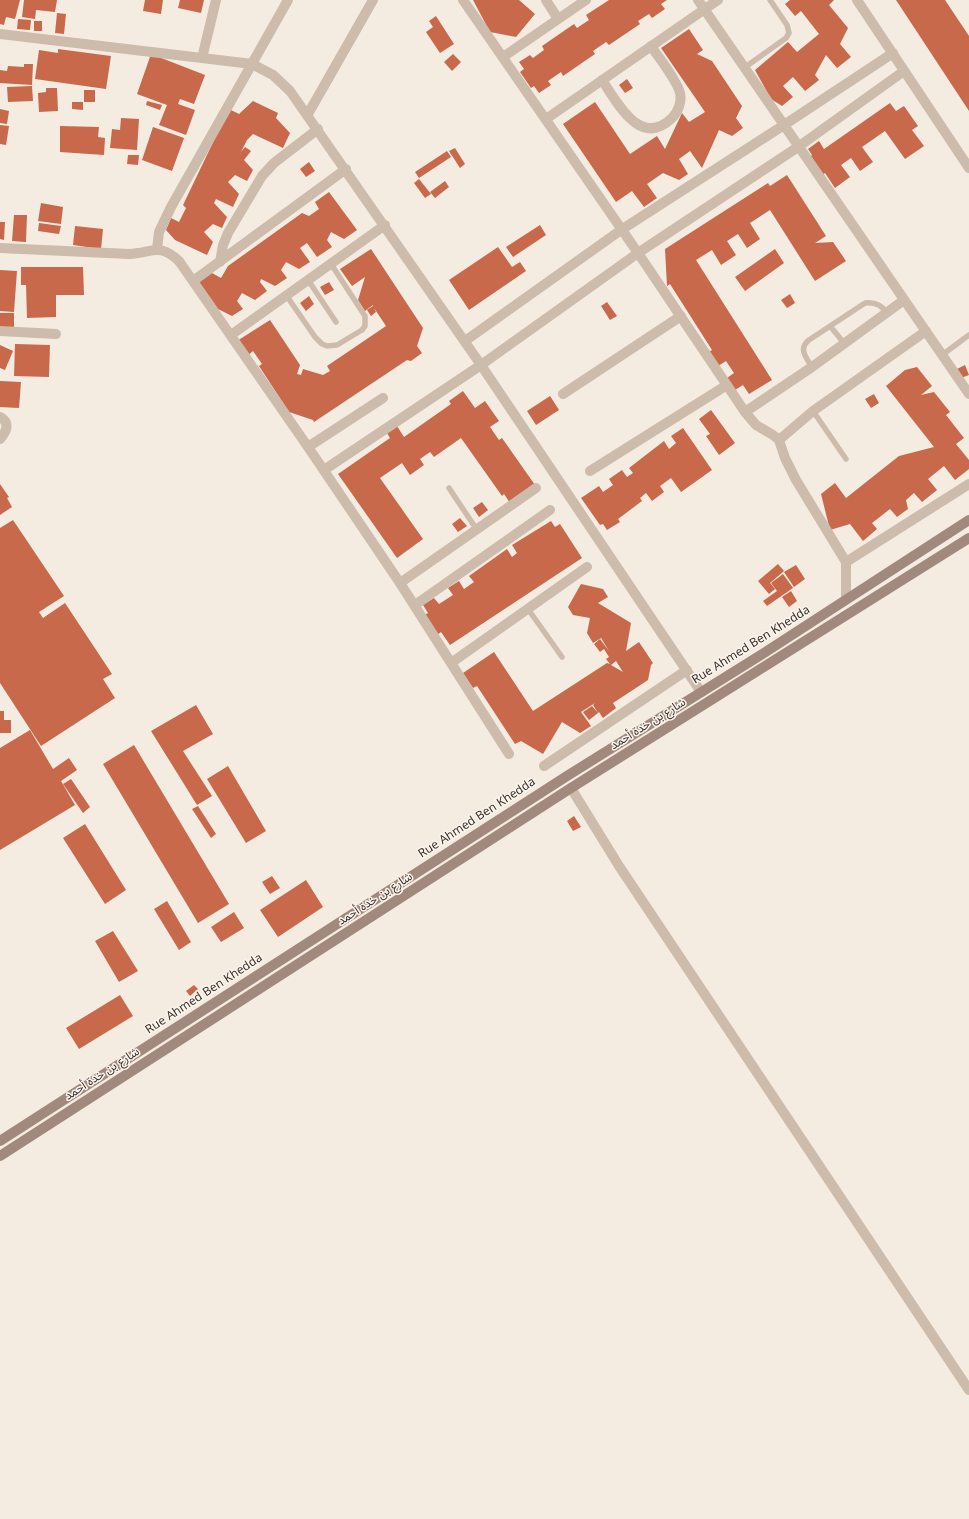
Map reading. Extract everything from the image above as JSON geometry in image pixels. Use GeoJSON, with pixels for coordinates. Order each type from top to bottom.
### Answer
{"type":"FeatureCollection","features":[{"type":"Feature","properties":{"kind":"main road","name":"Rue Ahmed Ben Khedda"},"geometry":{"type":"LineString","coordinates":[[0,1141],[560,780],[846,600],[969,520]]}},
{"type":"Feature","properties":{"kind":"main road","name":"شارع بن خدة أحمد"},"geometry":{"type":"LineString","coordinates":[[0,1156],[571,788],[969,538]]}},
{"type":"Feature","properties":{"kind":"street"},"geometry":{"type":"LineString","coordinates":[[202,58],[216,0]]}},
{"type":"Feature","properties":{"kind":"street"},"geometry":{"type":"LineString","coordinates":[[157,249],[159,232],[171,207],[288,0]]}},
{"type":"Feature","properties":{"kind":"street"},"geometry":{"type":"LineString","coordinates":[[308,114],[373,0]]}},
{"type":"Feature","properties":{"kind":"street"},"geometry":{"type":"LineString","coordinates":[[463,0],[546,118],[745,412],[756,425],[779,440],[785,458],[796,480],[846,562],[846,600]]}},
{"type":"Feature","properties":{"kind":"street"},"geometry":{"type":"LineString","coordinates":[[546,0],[558,19]]}},
{"type":"Feature","properties":{"kind":"street"},"geometry":{"type":"LineString","coordinates":[[503,57],[586,0]]}},
{"type":"Feature","properties":{"kind":"street"},"geometry":{"type":"LineString","coordinates":[[698,0],[969,394]]}},
{"type":"Feature","properties":{"kind":"street"},"geometry":{"type":"LineString","coordinates":[[546,118],[718,0]]}},
{"type":"Feature","properties":{"kind":"street"},"geometry":{"type":"LineString","coordinates":[[857,0],[969,168]]}},
{"type":"Feature","properties":{"kind":"street"},"geometry":{"type":"LineString","coordinates":[[0,34],[252,64],[263,69],[282,82],[308,114],[465,341],[701,692]]}},
{"type":"Feature","properties":{"kind":"street"},"geometry":{"type":"LineString","coordinates":[[602,80],[623,112],[639,126],[648,128],[658,127],[668,122],[675,115],[680,105],[680,92],[678,86],[651,46]]}},
{"type":"Feature","properties":{"kind":"street"},"geometry":{"type":"LineString","coordinates":[[465,341],[621,230],[893,53]]}},
{"type":"Feature","properties":{"kind":"street"},"geometry":{"type":"LineString","coordinates":[[324,470],[481,365],[638,253],[798,147],[904,71]]}},
{"type":"Feature","properties":{"kind":"street"},"geometry":{"type":"LineString","coordinates":[[220,262],[223,244],[228,233],[262,176],[274,163],[318,129]]}},
{"type":"Feature","properties":{"kind":"street"},"geometry":{"type":"LineString","coordinates":[[193,281],[346,169]]}},
{"type":"Feature","properties":{"kind":"street"},"geometry":{"type":"LineString","coordinates":[[231,335],[385,225]]}},
{"type":"Feature","properties":{"kind":"street"},"geometry":{"type":"LineString","coordinates":[[0,248],[129,254],[142,253],[157,249],[165,250],[179,261],[324,470],[415,605],[509,754]]}},
{"type":"Feature","properties":{"kind":"street"},"geometry":{"type":"LineString","coordinates":[[745,412],[812,367],[904,300]]}},
{"type":"Feature","properties":{"kind":"street"},"geometry":{"type":"LineString","coordinates":[[563,394],[680,316]]}},
{"type":"Feature","properties":{"kind":"street"},"geometry":{"type":"LineString","coordinates":[[0,331],[56,334]]}},
{"type":"Feature","properties":{"kind":"street"},"geometry":{"type":"LineString","coordinates":[[779,440],[813,411],[926,331]]}},
{"type":"Feature","properties":{"kind":"street"},"geometry":{"type":"LineString","coordinates":[[590,471],[727,385]]}},
{"type":"Feature","properties":{"kind":"street"},"geometry":{"type":"LineString","coordinates":[[308,447],[383,398]]}},
{"type":"Feature","properties":{"kind":"street"},"geometry":{"type":"LineString","coordinates":[[0,417],[6,422],[7,426],[6,432],[0,439]]}},
{"type":"Feature","properties":{"kind":"street"},"geometry":{"type":"LineString","coordinates":[[846,562],[969,484]]}},
{"type":"Feature","properties":{"kind":"street"},"geometry":{"type":"LineString","coordinates":[[400,583],[536,488]]}},
{"type":"Feature","properties":{"kind":"street"},"geometry":{"type":"LineString","coordinates":[[415,605],[550,510]]}},
{"type":"Feature","properties":{"kind":"street"},"geometry":{"type":"LineString","coordinates":[[451,663],[587,567]]}},
{"type":"Feature","properties":{"kind":"street"},"geometry":{"type":"LineString","coordinates":[[544,766],[687,670]]}},
{"type":"Feature","properties":{"kind":"street"},"geometry":{"type":"LineString","coordinates":[[571,788],[619,866],[969,1390]]}},
{"type":"Feature","properties":{"kind":"lane"},"geometry":{"type":"LineString","coordinates":[[744,68],[786,38],[789,33],[787,25],[770,0]]}},
{"type":"Feature","properties":{"kind":"lane"},"geometry":{"type":"LineString","coordinates":[[286,295],[315,337],[322,344],[327,346],[337,345],[362,330],[365,326],[365,316],[330,264]]}},
{"type":"Feature","properties":{"kind":"lane"},"geometry":{"type":"LineString","coordinates":[[308,280],[336,322]]}},
{"type":"Feature","properties":{"kind":"lane"},"geometry":{"type":"LineString","coordinates":[[812,367],[804,354],[804,346],[806,343],[865,303],[870,302],[880,305],[886,312]]}},
{"type":"Feature","properties":{"kind":"lane"},"geometry":{"type":"LineString","coordinates":[[830,326],[844,343]]}},
{"type":"Feature","properties":{"kind":"lane"},"geometry":{"type":"LineString","coordinates":[[942,355],[969,335]]}},
{"type":"Feature","properties":{"kind":"lane"},"geometry":{"type":"LineString","coordinates":[[813,411],[846,459]]}},
{"type":"Feature","properties":{"kind":"lane"},"geometry":{"type":"LineString","coordinates":[[449,488],[477,530]]}},
{"type":"Feature","properties":{"kind":"lane"},"geometry":{"type":"LineString","coordinates":[[528,609],[562,657]]}},
{"type":"Feature","properties":{"kind":"building"},"geometry":{"type":"Polygon","coordinates":[[[0,0],[20,0],[15,19],[6,17],[4,25],[0,24],[0,0]]]}},
{"type":"Feature","properties":{"kind":"building"},"geometry":{"type":"Polygon","coordinates":[[[24,0],[57,0],[55,12],[36,10],[35,19],[22,17],[24,0]]]}},
{"type":"Feature","properties":{"kind":"building"},"geometry":{"type":"Polygon","coordinates":[[[145,0],[163,0],[161,14],[143,11],[145,0]]]}},
{"type":"Feature","properties":{"kind":"building"},"geometry":{"type":"Polygon","coordinates":[[[180,0],[204,0],[201,13],[178,8],[180,0]]]}},
{"type":"Feature","properties":{"kind":"building"},"geometry":{"type":"Polygon","coordinates":[[[473,0],[519,0],[535,14],[516,37],[490,32],[473,0]]]}},
{"type":"Feature","properties":{"kind":"building"},"geometry":{"type":"Polygon","coordinates":[[[609,0],[667,0],[661,4],[665,9],[652,18],[649,14],[638,21],[640,24],[609,45],[606,42],[593,51],[595,54],[563,76],[561,72],[548,81],[551,85],[539,93],[534,86],[531,88],[520,72],[524,69],[519,62],[530,55],[533,58],[544,50],[542,46],[574,24],[577,28],[589,20],[586,15],[609,0]]]}},
{"type":"Feature","properties":{"kind":"building"},"geometry":{"type":"Polygon","coordinates":[[[790,0],[834,0],[829,5],[848,28],[840,44],[851,57],[837,68],[826,55],[815,75],[819,80],[805,91],[793,77],[783,86],[793,97],[782,106],[771,99],[755,70],[788,42],[797,52],[819,34],[801,11],[795,16],[785,4],[790,0]]]}},
{"type":"Feature","properties":{"kind":"building"},"geometry":{"type":"Polygon","coordinates":[[[896,0],[945,0],[969,36],[969,111],[896,0]]]}},
{"type":"Feature","properties":{"kind":"building"},"geometry":{"type":"Polygon","coordinates":[[[57,13],[66,14],[64,34],[55,33],[57,13]]]}},
{"type":"Feature","properties":{"kind":"building"},"geometry":{"type":"Polygon","coordinates":[[[436,16],[454,44],[440,53],[426,32],[433,27],[429,21],[436,16]]]}},
{"type":"Feature","properties":{"kind":"building"},"geometry":{"type":"Polygon","coordinates":[[[18,19],[31,20],[30,30],[17,29],[18,19]]]}},
{"type":"Feature","properties":{"kind":"building"},"geometry":{"type":"Polygon","coordinates":[[[34,21],[42,21],[42,31],[34,31],[34,21]]]}},
{"type":"Feature","properties":{"kind":"building"},"geometry":{"type":"Polygon","coordinates":[[[689,29],[703,50],[697,54],[712,61],[742,106],[736,118],[743,128],[732,136],[719,130],[702,168],[690,151],[679,159],[688,174],[679,180],[663,173],[647,184],[657,198],[644,207],[632,191],[616,202],[563,124],[595,102],[630,154],[657,136],[665,149],[682,113],[689,122],[705,112],[661,48],[689,29]]]}},
{"type":"Feature","properties":{"kind":"building"},"geometry":{"type":"Polygon","coordinates":[[[58,49],[111,56],[106,89],[35,79],[39,50],[58,53],[58,49]]]}},
{"type":"Feature","properties":{"kind":"building"},"geometry":{"type":"Polygon","coordinates":[[[151,54],[205,75],[194,104],[180,99],[178,104],[195,110],[186,135],[159,125],[167,105],[137,94],[151,54]]]}},
{"type":"Feature","properties":{"kind":"building"},"geometry":{"type":"Polygon","coordinates":[[[453,54],[461,62],[452,71],[444,62],[453,54]]]}},
{"type":"Feature","properties":{"kind":"building"},"geometry":{"type":"Polygon","coordinates":[[[24,64],[33,64],[32,85],[0,83],[0,70],[7,71],[8,66],[24,67],[24,64]]]}},
{"type":"Feature","properties":{"kind":"building"},"geometry":{"type":"Polygon","coordinates":[[[627,79],[633,88],[625,93],[619,85],[627,79]]]}},
{"type":"Feature","properties":{"kind":"building"},"geometry":{"type":"Polygon","coordinates":[[[32,86],[33,101],[8,102],[7,87],[32,86]]]}},
{"type":"Feature","properties":{"kind":"building"},"geometry":{"type":"Polygon","coordinates":[[[46,88],[57,88],[58,111],[39,112],[38,93],[46,92],[46,88]]]}},
{"type":"Feature","properties":{"kind":"building"},"geometry":{"type":"Polygon","coordinates":[[[84,90],[95,90],[95,102],[84,102],[84,90]]]}},
{"type":"Feature","properties":{"kind":"building"},"geometry":{"type":"Polygon","coordinates":[[[147,101],[162,105],[160,110],[146,105],[147,101]]]}},
{"type":"Feature","properties":{"kind":"building"},"geometry":{"type":"Polygon","coordinates":[[[253,101],[278,113],[276,118],[290,133],[283,148],[253,134],[247,140],[241,152],[245,147],[251,151],[244,160],[253,170],[247,181],[235,175],[228,182],[239,194],[233,207],[216,199],[214,203],[227,217],[222,228],[213,224],[204,232],[213,242],[207,255],[175,240],[166,230],[171,218],[179,222],[186,208],[183,205],[229,109],[239,114],[253,101]]]}},
{"type":"Feature","properties":{"kind":"building"},"geometry":{"type":"Polygon","coordinates":[[[72,102],[83,102],[83,110],[72,109],[72,102]]]}},
{"type":"Feature","properties":{"kind":"building"},"geometry":{"type":"Polygon","coordinates":[[[890,103],[896,111],[904,106],[918,126],[912,130],[924,146],[905,159],[885,131],[862,147],[873,162],[860,171],[851,158],[841,165],[850,177],[835,188],[825,173],[821,176],[808,158],[812,155],[808,149],[819,141],[824,149],[890,103]]]}},
{"type":"Feature","properties":{"kind":"building"},"geometry":{"type":"Polygon","coordinates":[[[0,109],[9,111],[7,124],[0,123],[0,109]]]}},
{"type":"Feature","properties":{"kind":"building"},"geometry":{"type":"Polygon","coordinates":[[[121,118],[139,119],[137,150],[110,148],[112,129],[120,130],[121,118]]]}},
{"type":"Feature","properties":{"kind":"building"},"geometry":{"type":"Polygon","coordinates":[[[0,125],[9,126],[6,145],[0,144],[0,125]]]}},
{"type":"Feature","properties":{"kind":"building"},"geometry":{"type":"Polygon","coordinates":[[[60,126],[99,127],[98,137],[105,138],[104,155],[60,152],[60,126]]]}},
{"type":"Feature","properties":{"kind":"building"},"geometry":{"type":"Polygon","coordinates":[[[153,127],[184,138],[172,171],[142,160],[153,127]]]}},
{"type":"Feature","properties":{"kind":"building"},"geometry":{"type":"Polygon","coordinates":[[[455,148],[465,164],[460,168],[449,151],[455,148]]]}},
{"type":"Feature","properties":{"kind":"building"},"geometry":{"type":"Polygon","coordinates":[[[447,151],[451,157],[419,178],[415,172],[447,151]]]}},
{"type":"Feature","properties":{"kind":"building"},"geometry":{"type":"Polygon","coordinates":[[[128,155],[139,155],[138,165],[127,164],[128,155]]]}},
{"type":"Feature","properties":{"kind":"building"},"geometry":{"type":"Polygon","coordinates":[[[309,162],[315,171],[306,177],[300,169],[309,162]]]}},
{"type":"Feature","properties":{"kind":"building"},"geometry":{"type":"Polygon","coordinates":[[[787,175],[826,236],[815,243],[833,242],[846,261],[815,281],[770,210],[750,223],[760,239],[747,248],[738,234],[727,241],[736,255],[721,265],[712,250],[696,260],[772,380],[749,394],[743,385],[735,390],[727,378],[734,373],[726,361],[718,366],[709,352],[712,350],[670,284],[667,286],[665,249],[768,183],[770,186],[787,175]]]}},
{"type":"Feature","properties":{"kind":"building"},"geometry":{"type":"Polygon","coordinates":[[[419,179],[431,194],[425,198],[414,183],[419,179]]]}},
{"type":"Feature","properties":{"kind":"building"},"geometry":{"type":"Polygon","coordinates":[[[445,181],[449,187],[435,198],[430,192],[445,181]]]}},
{"type":"Feature","properties":{"kind":"building"},"geometry":{"type":"Polygon","coordinates":[[[329,192],[357,230],[344,239],[331,232],[327,240],[332,247],[317,257],[307,243],[300,248],[310,262],[299,269],[286,262],[281,270],[287,278],[275,286],[261,279],[260,282],[267,291],[255,300],[242,293],[237,301],[243,309],[232,316],[218,309],[199,282],[212,273],[221,278],[228,266],[302,213],[309,216],[319,209],[315,202],[329,192]]]}},
{"type":"Feature","properties":{"kind":"building"},"geometry":{"type":"Polygon","coordinates":[[[41,203],[63,207],[61,224],[38,221],[41,203]]]}},
{"type":"Feature","properties":{"kind":"building"},"geometry":{"type":"Polygon","coordinates":[[[14,215],[27,215],[26,242],[12,241],[14,215]]]}},
{"type":"Feature","properties":{"kind":"building"},"geometry":{"type":"Polygon","coordinates":[[[0,222],[5,222],[4,240],[0,239],[0,222]]]}},
{"type":"Feature","properties":{"kind":"building"},"geometry":{"type":"Polygon","coordinates":[[[39,223],[61,226],[59,234],[38,231],[39,223]]]}},
{"type":"Feature","properties":{"kind":"building"},"geometry":{"type":"Polygon","coordinates":[[[540,225],[546,235],[513,257],[506,247],[540,225]]]}},
{"type":"Feature","properties":{"kind":"building"},"geometry":{"type":"Polygon","coordinates":[[[75,226],[103,229],[101,249],[73,245],[75,226]]]}},
{"type":"Feature","properties":{"kind":"building"},"geometry":{"type":"Polygon","coordinates":[[[498,247],[512,267],[520,262],[526,271],[469,310],[449,280],[498,247]]]}},
{"type":"Feature","properties":{"kind":"building"},"geometry":{"type":"Polygon","coordinates":[[[371,249],[423,328],[417,346],[422,353],[411,361],[407,360],[314,422],[313,420],[289,412],[259,366],[262,364],[253,351],[247,356],[237,341],[270,320],[300,365],[297,374],[301,375],[303,369],[323,375],[330,371],[327,366],[386,326],[374,308],[376,312],[371,316],[367,310],[373,305],[365,311],[358,300],[365,277],[352,286],[340,269],[371,249]]]}},
{"type":"Feature","properties":{"kind":"building"},"geometry":{"type":"Polygon","coordinates":[[[775,249],[784,263],[745,291],[735,277],[775,249]]]}},
{"type":"Feature","properties":{"kind":"building"},"geometry":{"type":"Polygon","coordinates":[[[21,267],[83,267],[84,295],[56,295],[56,317],[27,318],[26,285],[21,285],[21,267]]]}},
{"type":"Feature","properties":{"kind":"building"},"geometry":{"type":"Polygon","coordinates":[[[0,270],[17,271],[14,312],[0,311],[0,270]]]}},
{"type":"Feature","properties":{"kind":"building"},"geometry":{"type":"Polygon","coordinates":[[[329,282],[334,290],[325,295],[320,287],[329,282]]]}},
{"type":"Feature","properties":{"kind":"building"},"geometry":{"type":"Polygon","coordinates":[[[790,294],[795,303],[787,308],[781,300],[790,294]]]}},
{"type":"Feature","properties":{"kind":"building"},"geometry":{"type":"Polygon","coordinates":[[[309,296],[314,304],[306,311],[300,303],[309,296]]]}},
{"type":"Feature","properties":{"kind":"building"},"geometry":{"type":"Polygon","coordinates":[[[607,302],[617,316],[610,320],[601,306],[607,302]]]}},
{"type":"Feature","properties":{"kind":"building"},"geometry":{"type":"Polygon","coordinates":[[[0,313],[14,313],[14,328],[0,328],[0,313]]]}},
{"type":"Feature","properties":{"kind":"building"},"geometry":{"type":"Polygon","coordinates":[[[15,344],[50,345],[49,377],[14,376],[15,344]]]}},
{"type":"Feature","properties":{"kind":"building"},"geometry":{"type":"Polygon","coordinates":[[[0,345],[13,351],[5,370],[0,368],[0,345]]]}},
{"type":"Feature","properties":{"kind":"building"},"geometry":{"type":"Polygon","coordinates":[[[965,365],[969,375],[961,378],[957,369],[965,365]]]}},
{"type":"Feature","properties":{"kind":"building"},"geometry":{"type":"Polygon","coordinates":[[[917,367],[932,386],[921,395],[934,392],[950,412],[946,415],[964,438],[956,444],[969,460],[969,469],[955,480],[944,466],[928,479],[937,490],[922,502],[914,493],[906,500],[908,509],[897,517],[890,509],[872,523],[877,529],[863,541],[850,524],[830,530],[821,494],[835,483],[846,498],[899,456],[934,447],[886,386],[905,370],[917,367]]]}},
{"type":"Feature","properties":{"kind":"building"},"geometry":{"type":"Polygon","coordinates":[[[0,381],[21,382],[19,408],[0,407],[0,381]]]}},
{"type":"Feature","properties":{"kind":"building"},"geometry":{"type":"Polygon","coordinates":[[[463,391],[475,408],[485,401],[499,421],[490,427],[499,440],[502,438],[535,485],[510,503],[504,494],[502,496],[461,438],[434,457],[430,452],[420,459],[424,465],[410,475],[402,463],[380,478],[423,539],[397,558],[338,474],[390,438],[387,433],[397,426],[404,437],[451,404],[449,401],[463,391]]]}},
{"type":"Feature","properties":{"kind":"building"},"geometry":{"type":"Polygon","coordinates":[[[874,394],[879,403],[871,408],[865,399],[874,394]]]}},
{"type":"Feature","properties":{"kind":"building"},"geometry":{"type":"Polygon","coordinates":[[[550,396],[559,410],[536,425],[527,411],[550,396]]]}},
{"type":"Feature","properties":{"kind":"building"},"geometry":{"type":"Polygon","coordinates":[[[711,410],[735,443],[719,455],[706,436],[710,434],[699,419],[711,410]]]}},
{"type":"Feature","properties":{"kind":"building"},"geometry":{"type":"Polygon","coordinates":[[[683,428],[712,470],[681,492],[671,478],[660,486],[664,492],[652,501],[646,493],[640,498],[642,501],[618,519],[620,522],[607,530],[603,524],[600,525],[581,498],[599,486],[603,492],[613,485],[609,479],[622,470],[627,477],[633,473],[629,468],[664,441],[669,449],[676,443],[671,436],[683,428]]]}},
{"type":"Feature","properties":{"kind":"building"},"geometry":{"type":"Polygon","coordinates":[[[0,484],[9,497],[7,498],[12,507],[0,515],[0,484]]]}},
{"type":"Feature","properties":{"kind":"building"},"geometry":{"type":"Polygon","coordinates":[[[482,502],[488,510],[479,517],[473,508],[482,502]]]}},
{"type":"Feature","properties":{"kind":"building"},"geometry":{"type":"Polygon","coordinates":[[[460,518],[467,526],[458,532],[452,524],[460,518]]]}},
{"type":"Feature","properties":{"kind":"building"},"geometry":{"type":"Polygon","coordinates":[[[13,520],[64,596],[39,612],[43,618],[65,603],[112,674],[103,679],[115,698],[41,746],[0,683],[0,528],[13,520]]]}},
{"type":"Feature","properties":{"kind":"building"},"geometry":{"type":"Polygon","coordinates":[[[551,521],[555,527],[560,524],[582,558],[450,645],[441,632],[437,635],[425,615],[428,613],[423,605],[434,598],[439,604],[453,595],[448,588],[459,581],[464,589],[474,582],[469,576],[507,549],[512,557],[517,553],[512,545],[551,521]]]}},
{"type":"Feature","properties":{"kind":"building"},"geometry":{"type":"Polygon","coordinates":[[[778,564],[784,571],[770,583],[775,589],[769,594],[758,581],[778,564]]]}},
{"type":"Feature","properties":{"kind":"building"},"geometry":{"type":"Polygon","coordinates":[[[796,565],[805,579],[794,587],[784,572],[796,565]]]}},
{"type":"Feature","properties":{"kind":"building"},"geometry":{"type":"Polygon","coordinates":[[[783,574],[793,588],[767,606],[763,601],[777,591],[771,583],[783,574]]]}},
{"type":"Feature","properties":{"kind":"building"},"geometry":{"type":"Polygon","coordinates":[[[581,584],[603,589],[608,597],[598,603],[631,623],[626,651],[639,642],[653,663],[651,665],[648,680],[613,703],[616,708],[603,718],[593,705],[595,703],[581,712],[591,726],[580,733],[562,722],[543,754],[521,741],[515,744],[477,686],[473,688],[463,673],[494,652],[533,711],[607,663],[610,664],[606,659],[609,657],[604,649],[600,652],[594,644],[600,639],[609,651],[601,638],[593,643],[587,633],[590,618],[573,615],[568,607],[581,584]],[[616,661],[611,665],[623,672],[616,661]]]}},
{"type":"Feature","properties":{"kind":"building"},"geometry":{"type":"Polygon","coordinates":[[[791,591],[797,601],[789,607],[782,597],[791,591]]]}},
{"type":"Feature","properties":{"kind":"building"},"geometry":{"type":"Polygon","coordinates":[[[196,705],[213,734],[183,751],[212,796],[197,805],[151,731],[196,705]]]}},
{"type":"Feature","properties":{"kind":"building"},"geometry":{"type":"Polygon","coordinates":[[[592,706],[598,713],[589,720],[583,712],[592,706]]]}},
{"type":"Feature","properties":{"kind":"building"},"geometry":{"type":"Polygon","coordinates":[[[0,711],[4,711],[4,720],[11,720],[11,733],[0,733],[0,711]]]}},
{"type":"Feature","properties":{"kind":"building"},"geometry":{"type":"Polygon","coordinates":[[[30,730],[53,769],[69,758],[77,770],[61,781],[75,805],[0,850],[0,748],[30,730]]]}},
{"type":"Feature","properties":{"kind":"building"},"geometry":{"type":"Polygon","coordinates":[[[134,745],[229,904],[198,923],[103,764],[134,745]]]}},
{"type":"Feature","properties":{"kind":"building"},"geometry":{"type":"Polygon","coordinates":[[[228,766],[266,831],[246,843],[207,779],[228,766]]]}},
{"type":"Feature","properties":{"kind":"building"},"geometry":{"type":"Polygon","coordinates":[[[71,779],[90,807],[83,813],[63,784],[71,779]]]}},
{"type":"Feature","properties":{"kind":"building"},"geometry":{"type":"Polygon","coordinates":[[[198,806],[216,834],[211,838],[192,809],[198,806]]]}},
{"type":"Feature","properties":{"kind":"building"},"geometry":{"type":"Polygon","coordinates":[[[574,816],[581,827],[573,831],[567,821],[574,816]]]}},
{"type":"Feature","properties":{"kind":"building"},"geometry":{"type":"Polygon","coordinates":[[[85,824],[126,890],[105,904],[63,838],[85,824]]]}},
{"type":"Feature","properties":{"kind":"building"},"geometry":{"type":"Polygon","coordinates":[[[272,876],[280,888],[270,894],[262,882],[272,876]]]}},
{"type":"Feature","properties":{"kind":"building"},"geometry":{"type":"Polygon","coordinates":[[[306,880],[323,907],[278,937],[260,910],[306,880]]]}},
{"type":"Feature","properties":{"kind":"building"},"geometry":{"type":"Polygon","coordinates":[[[167,901],[191,942],[179,950],[154,909],[167,901]]]}},
{"type":"Feature","properties":{"kind":"building"},"geometry":{"type":"Polygon","coordinates":[[[234,912],[244,928],[221,942],[211,927],[234,912]]]}},
{"type":"Feature","properties":{"kind":"building"},"geometry":{"type":"Polygon","coordinates":[[[113,931],[138,971],[119,982],[95,941],[113,931]]]}},
{"type":"Feature","properties":{"kind":"building"},"geometry":{"type":"Polygon","coordinates":[[[194,985],[198,989],[190,996],[186,991],[194,985]]]}},
{"type":"Feature","properties":{"kind":"building"},"geometry":{"type":"Polygon","coordinates":[[[120,995],[133,1016],[79,1049],[66,1028],[120,995]]]}}]}
